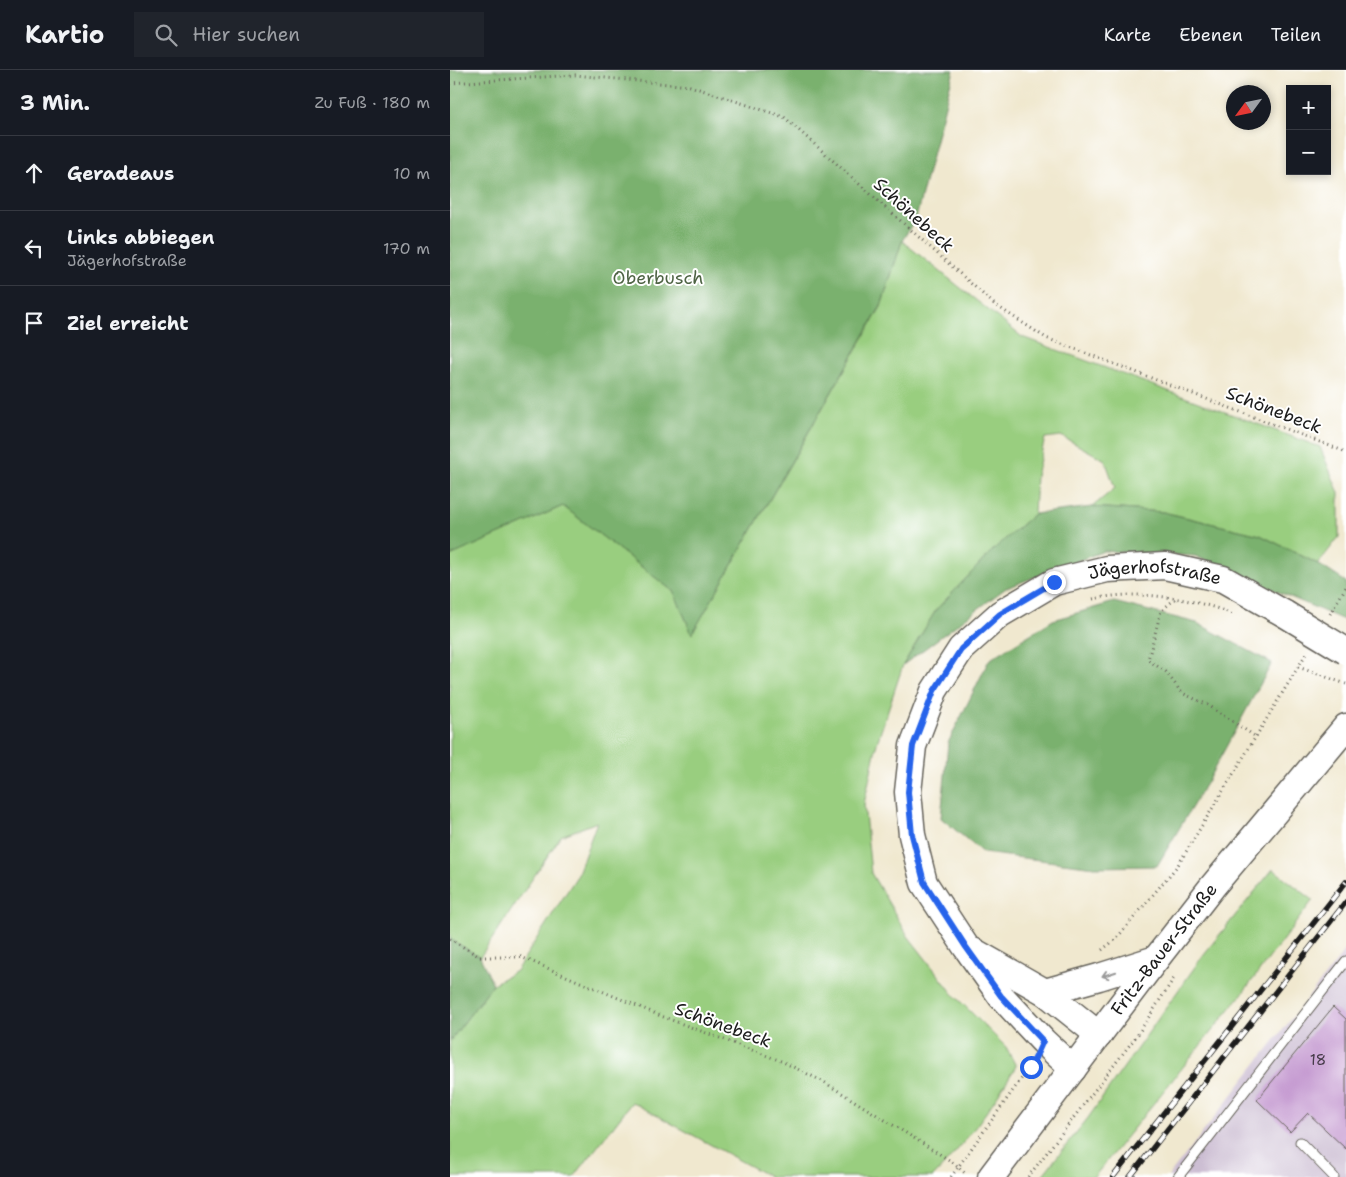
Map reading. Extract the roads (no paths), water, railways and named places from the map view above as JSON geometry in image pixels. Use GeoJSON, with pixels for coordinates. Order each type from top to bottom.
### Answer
{"type":"FeatureCollection","features":[{"type":"Feature","properties":{"kind":"street","name":"Jägerhofstraße"},"geometry":{"type":"LineString","coordinates":[[1072,1069],[1001,996],[966,947],[924,882],[912,835],[908,792],[913,746],[934,691],[961,649],[1000,614],[1054,582],[1107,569],[1165,566],[1223,579],[1346,651]]}},
{"type":"Feature","properties":{"kind":"street","name":"Fritz-Bauer-Straße"},"geometry":{"type":"LineString","coordinates":[[991,1177],[1212,887],[1346,727]]}},
{"type":"Feature","properties":{"kind":"street","name":"Jägerhofstraße"},"geometry":{"type":"LineString","coordinates":[[966,947],[1044,992],[1099,1035]]}},
{"type":"Feature","properties":{"kind":"street"},"geometry":{"type":"LineString","coordinates":[[1044,992],[1156,959]]}},
{"type":"Feature","properties":{"kind":"lane"},"geometry":{"type":"LineString","coordinates":[[1178,1177],[1346,961]]}},
{"type":"Feature","properties":{"kind":"lane"},"geometry":{"type":"LineString","coordinates":[[1300,1142],[1334,1177]]}},
{"type":"Feature","properties":{"kind":"railway"},"geometry":{"type":"LineString","coordinates":[[1113,1177],[1346,882]]}},
{"type":"Feature","properties":{"kind":"railway"},"geometry":{"type":"LineString","coordinates":[[1130,1177],[1346,902]]}},
{"type":"Feature","properties":{"kind":"park label","name":"Oberbusch"},"geometry":{"type":"Point","coordinates":[658,278]}}]}
